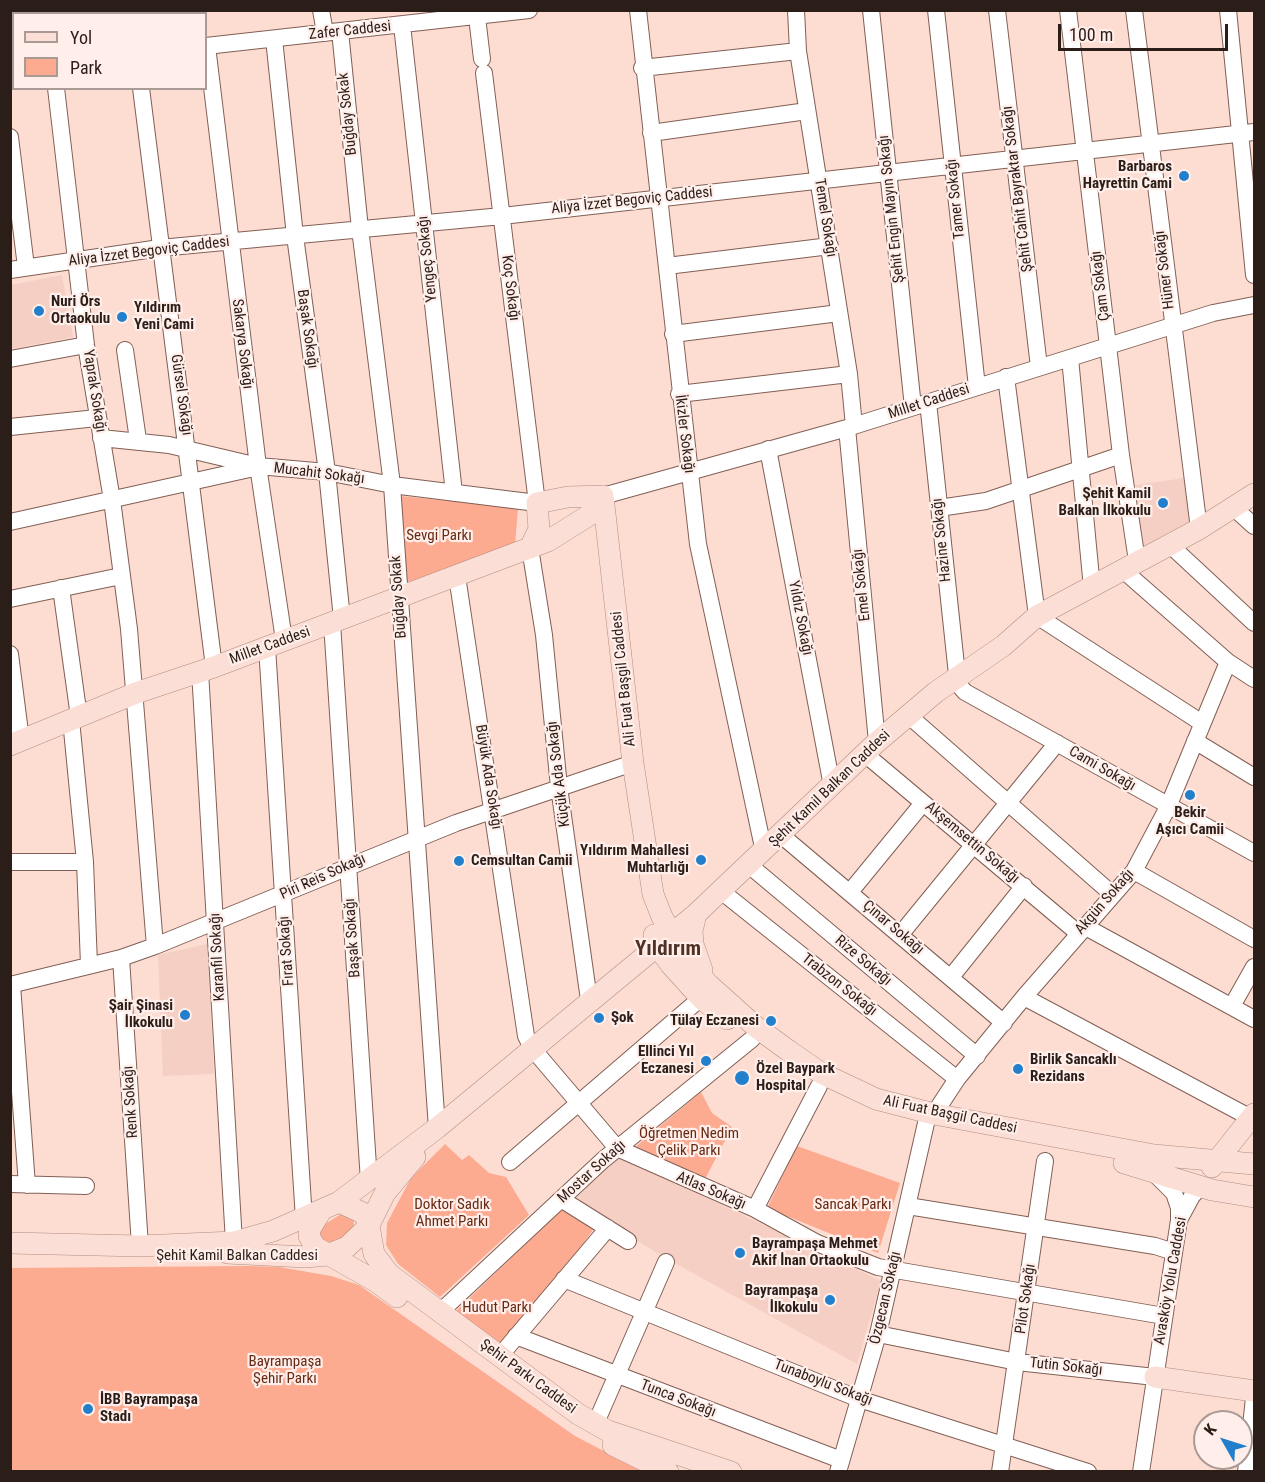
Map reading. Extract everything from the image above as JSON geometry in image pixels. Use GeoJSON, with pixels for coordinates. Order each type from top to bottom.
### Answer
{"type":"FeatureCollection","features":[{"type":"Feature","properties":{"kind":"main road","name":"Şehit Kamil Balkan Caddesi"},"geometry":{"type":"LineString","coordinates":[[10,1243],[140,1246],[234,1242],[258,1237],[321,1211],[369,1181],[437,1128],[589,1000],[696,914],[871,748],[908,716],[1003,646],[1037,616],[1199,529],[1254,494]]}},
{"type":"Feature","properties":{"kind":"main road"},"geometry":{"type":"LineString","coordinates":[[539,511],[568,497],[603,496]]}},
{"type":"Feature","properties":{"kind":"main road","name":"Millet Caddesi"},"geometry":{"type":"LineString","coordinates":[[16,742],[136,693],[207,669],[530,548],[558,535],[591,514],[603,496]]}},
{"type":"Feature","properties":{"kind":"main road","name":"Ali Fuat Başgil Caddesi"},"geometry":{"type":"LineString","coordinates":[[603,496],[633,763],[647,863],[647,905],[664,940],[671,965],[821,1073],[876,1099],[930,1118],[1147,1168],[1233,1195],[1254,1197]]}},
{"type":"Feature","properties":{"kind":"main road"},"geometry":{"type":"LineString","coordinates":[[539,511],[545,526],[558,535]]}},
{"type":"Feature","properties":{"kind":"main road"},"geometry":{"type":"LineString","coordinates":[[530,548],[539,530],[539,511]]}},
{"type":"Feature","properties":{"kind":"main road"},"geometry":{"type":"LineString","coordinates":[[583,519],[601,530],[609,541]]}},
{"type":"Feature","properties":{"kind":"main road"},"geometry":{"type":"LineString","coordinates":[[696,914],[692,931],[693,944],[705,991]]}},
{"type":"Feature","properties":{"kind":"main road","name":"Ali Fuat Başgil Caddesi"},"geometry":{"type":"LineString","coordinates":[[705,991],[752,1039],[819,1086],[894,1117],[930,1118],[1154,1155],[1254,1164]]}},
{"type":"Feature","properties":{"kind":"main road","name":"Avasköy Yolu Caddesi"},"geometry":{"type":"LineString","coordinates":[[1201,1186],[1217,1160],[1253,1116]]}},
{"type":"Feature","properties":{"kind":"main road","name":"Şehit Kamil Balkan Caddesi"},"geometry":{"type":"LineString","coordinates":[[10,1256],[227,1253],[306,1257],[327,1255],[347,1247],[368,1227],[385,1193],[422,1151],[437,1128]]}},
{"type":"Feature","properties":{"kind":"main road"},"geometry":{"type":"LineString","coordinates":[[327,1255],[315,1247],[309,1236],[310,1228],[321,1211],[363,1213],[368,1221],[368,1227]]}},
{"type":"Feature","properties":{"kind":"main road","name":"Şehir Parkı Caddesi"},"geometry":{"type":"LineString","coordinates":[[368,1227],[372,1248],[380,1266],[435,1318],[570,1423],[669,1472]]}},
{"type":"Feature","properties":{"kind":"main road","name":"Şehir Parkı Caddesi"},"geometry":{"type":"LineString","coordinates":[[327,1255],[377,1282],[499,1357],[595,1425],[632,1440],[731,1472]]}},
{"type":"Feature","properties":{"kind":"main road","name":"Tutin Sokağı"},"geometry":{"type":"LineString","coordinates":[[1155,1377],[1254,1391]]}},
{"type":"Feature","properties":{"kind":"street","name":"Buğday Sokak"},"geometry":{"type":"LineString","coordinates":[[321,10],[333,32],[393,485],[437,1128]]}},
{"type":"Feature","properties":{"kind":"street","name":"Zafer Caddesi"},"geometry":{"type":"LineString","coordinates":[[207,46],[529,10]]}},
{"type":"Feature","properties":{"kind":"street","name":"İkizler Sokağı"},"geometry":{"type":"LineString","coordinates":[[638,10],[642,68],[698,544],[757,858]]}},
{"type":"Feature","properties":{"kind":"street","name":"Temel Sokağı"},"geometry":{"type":"LineString","coordinates":[[796,10],[798,51],[849,374],[850,427]]}},
{"type":"Feature","properties":{"kind":"street","name":"Şehit Engin Mayın Sokağı"},"geometry":{"type":"LineString","coordinates":[[871,10],[888,175],[920,405]]}},
{"type":"Feature","properties":{"kind":"street","name":"Tamer Sokağı"},"geometry":{"type":"LineString","coordinates":[[936,10],[977,387]]}},
{"type":"Feature","properties":{"kind":"street","name":"Şehit Cahit Bayraktar Sokağı"},"geometry":{"type":"LineString","coordinates":[[997,10],[1039,367]]}},
{"type":"Feature","properties":{"kind":"street","name":"Çam Sokağı"},"geometry":{"type":"LineString","coordinates":[[1068,10],[1121,455],[1130,566]]}},
{"type":"Feature","properties":{"kind":"street","name":"Hüner Sokağı"},"geometry":{"type":"LineString","coordinates":[[1134,10],[1199,529]]}},
{"type":"Feature","properties":{"kind":"street"},"geometry":{"type":"LineString","coordinates":[[1228,10],[1247,133],[1254,275]]}},
{"type":"Feature","properties":{"kind":"street","name":"Koç Sokağı"},"geometry":{"type":"LineString","coordinates":[[477,17],[539,511]]}},
{"type":"Feature","properties":{"kind":"street","name":"Yengeç Sokağı"},"geometry":{"type":"LineString","coordinates":[[402,25],[454,494]]}},
{"type":"Feature","properties":{"kind":"street","name":"Başak Sokağı"},"geometry":{"type":"LineString","coordinates":[[274,39],[295,236],[327,472],[337,621],[348,865],[369,1181]]}},
{"type":"Feature","properties":{"kind":"street"},"geometry":{"type":"LineString","coordinates":[[642,68],[798,51]]}},
{"type":"Feature","properties":{"kind":"street","name":"Sakarya Sokağı"},"geometry":{"type":"LineString","coordinates":[[207,54],[258,466],[275,643]]}},
{"type":"Feature","properties":{"kind":"street","name":"Yaprak Sokağı"},"geometry":{"type":"LineString","coordinates":[[56,90],[86,345],[112,500],[136,693],[155,946]]}},
{"type":"Feature","properties":{"kind":"street","name":"Gürsel Sokağı"},"geometry":{"type":"LineString","coordinates":[[141,90],[192,482],[207,669]]}},
{"type":"Feature","properties":{"kind":"street"},"geometry":{"type":"LineString","coordinates":[[651,133],[807,111]]}},
{"type":"Feature","properties":{"kind":"street","name":"Aliya İzzet Begoviç Caddesi"},"geometry":{"type":"LineString","coordinates":[[18,269],[160,248],[658,200],[819,180],[888,175],[1150,146],[1247,133]]}},
{"type":"Feature","properties":{"kind":"street"},"geometry":{"type":"LineString","coordinates":[[10,137],[18,269]]}},
{"type":"Feature","properties":{"kind":"street"},"geometry":{"type":"LineString","coordinates":[[667,266],[830,246]]}},
{"type":"Feature","properties":{"kind":"street","name":"Millet Caddesi"},"geometry":{"type":"LineString","coordinates":[[603,496],[850,427],[1172,326],[1254,305]]}},
{"type":"Feature","properties":{"kind":"street"},"geometry":{"type":"LineString","coordinates":[[673,334],[839,313]]}},
{"type":"Feature","properties":{"kind":"street"},"geometry":{"type":"LineString","coordinates":[[10,359],[86,345]]}},
{"type":"Feature","properties":{"kind":"street"},"geometry":{"type":"LineString","coordinates":[[125,350],[138,440]]}},
{"type":"Feature","properties":{"kind":"street"},"geometry":{"type":"LineString","coordinates":[[1070,358],[1092,588]]}},
{"type":"Feature","properties":{"kind":"street"},"geometry":{"type":"LineString","coordinates":[[679,394],[849,374]]}},
{"type":"Feature","properties":{"kind":"street"},"geometry":{"type":"LineString","coordinates":[[1006,377],[1023,490],[1037,616],[1202,723]]}},
{"type":"Feature","properties":{"kind":"street","name":"Hazine Sokağı"},"geometry":{"type":"LineString","coordinates":[[920,405],[939,508],[957,679]]}},
{"type":"Feature","properties":{"kind":"street"},"geometry":{"type":"LineString","coordinates":[[10,427],[97,418]]}},
{"type":"Feature","properties":{"kind":"street","name":"Emel Sokağı"},"geometry":{"type":"LineString","coordinates":[[850,427],[871,748]]}},
{"type":"Feature","properties":{"kind":"street","name":"Mucahit Sokağı"},"geometry":{"type":"LineString","coordinates":[[101,438],[138,440],[258,466],[327,472],[539,511]]}},
{"type":"Feature","properties":{"kind":"street","name":"Yıldız Sokağı"},"geometry":{"type":"LineString","coordinates":[[768,449],[832,786]]}},
{"type":"Feature","properties":{"kind":"street"},"geometry":{"type":"LineString","coordinates":[[939,508],[986,501],[1121,455]]}},
{"type":"Feature","properties":{"kind":"street"},"geometry":{"type":"LineString","coordinates":[[10,522],[258,466]]}},
{"type":"Feature","properties":{"kind":"street"},"geometry":{"type":"LineString","coordinates":[[1233,507],[1254,526]]}},
{"type":"Feature","properties":{"kind":"street"},"geometry":{"type":"LineString","coordinates":[[1169,544],[1254,623]]}},
{"type":"Feature","properties":{"kind":"street","name":"Küçük Ada Sokağı"},"geometry":{"type":"LineString","coordinates":[[530,548],[544,635],[559,787],[589,1000]]}},
{"type":"Feature","properties":{"kind":"street"},"geometry":{"type":"LineString","coordinates":[[1130,566],[1228,662],[1254,679]]}},
{"type":"Feature","properties":{"kind":"street"},"geometry":{"type":"LineString","coordinates":[[10,599],[122,576]]}},
{"type":"Feature","properties":{"kind":"street","name":"Büyük Ada Sokağı"},"geometry":{"type":"LineString","coordinates":[[457,576],[494,809],[522,1019],[532,1048]]}},
{"type":"Feature","properties":{"kind":"street"},"geometry":{"type":"LineString","coordinates":[[61,588],[75,718],[85,862],[89,965]]}},
{"type":"Feature","properties":{"kind":"street","name":"Fırat Sokağı"},"geometry":{"type":"LineString","coordinates":[[275,643],[283,895],[321,1211]]}},
{"type":"Feature","properties":{"kind":"street"},"geometry":{"type":"LineString","coordinates":[[10,654],[16,742]]}},
{"type":"Feature","properties":{"kind":"street","name":"Akgün Sokağı"},"geometry":{"type":"LineString","coordinates":[[930,1118],[957,1079],[1024,997],[1134,871],[1168,807],[1228,662]]}},
{"type":"Feature","properties":{"kind":"street","name":"Karanfil Sokağı"},"geometry":{"type":"LineString","coordinates":[[207,669],[216,922],[234,1242]]}},
{"type":"Feature","properties":{"kind":"street","name":"Cami Sokağı"},"geometry":{"type":"LineString","coordinates":[[957,679],[965,692],[1254,853]]}},
{"type":"Feature","properties":{"kind":"street"},"geometry":{"type":"LineString","coordinates":[[908,716],[1112,894]]}},
{"type":"Feature","properties":{"kind":"street"},"geometry":{"type":"LineString","coordinates":[[1195,741],[1254,777]]}},
{"type":"Feature","properties":{"kind":"street"},"geometry":{"type":"LineString","coordinates":[[900,935],[1058,743]]}},
{"type":"Feature","properties":{"kind":"street","name":"Akşemsettin Sokağı"},"geometry":{"type":"LineString","coordinates":[[871,748],[923,802],[1081,930],[1254,1019]]}},
{"type":"Feature","properties":{"kind":"street","name":"Piri Reis Sokağı"},"geometry":{"type":"LineString","coordinates":[[11,985],[121,958],[155,946],[283,895],[348,865],[494,809],[633,763]]}},
{"type":"Feature","properties":{"kind":"street"},"geometry":{"type":"LineString","coordinates":[[850,892],[923,802]]}},
{"type":"Feature","properties":{"kind":"street","name":"Çınar Sokağı"},"geometry":{"type":"LineString","coordinates":[[781,835],[1004,1023]]}},
{"type":"Feature","properties":{"kind":"street","name":"Rize Sokağı"},"geometry":{"type":"LineString","coordinates":[[757,858],[977,1056]]}},
{"type":"Feature","properties":{"kind":"street"},"geometry":{"type":"LineString","coordinates":[[10,862],[85,862]]}},
{"type":"Feature","properties":{"kind":"street"},"geometry":{"type":"LineString","coordinates":[[1134,871],[1254,939]]}},
{"type":"Feature","properties":{"kind":"street"},"geometry":{"type":"LineString","coordinates":[[951,977],[1024,886]]}},
{"type":"Feature","properties":{"kind":"street","name":"Trabzon Sokağı"},"geometry":{"type":"LineString","coordinates":[[722,891],[957,1079]]}},
{"type":"Feature","properties":{"kind":"street","name":"Renk Sokağı"},"geometry":{"type":"LineString","coordinates":[[121,958],[140,1246]]}},
{"type":"Feature","properties":{"kind":"street"},"geometry":{"type":"LineString","coordinates":[[1232,1006],[1254,967]]}},
{"type":"Feature","properties":{"kind":"street"},"geometry":{"type":"LineString","coordinates":[[11,985],[19,1184],[86,1186]]}},
{"type":"Feature","properties":{"kind":"street"},"geometry":{"type":"LineString","coordinates":[[510,1162],[705,991]]}},
{"type":"Feature","properties":{"kind":"street"},"geometry":{"type":"LineString","coordinates":[[1024,997],[1253,1116]]}},
{"type":"Feature","properties":{"kind":"street","name":"Mostar Sokağı"},"geometry":{"type":"LineString","coordinates":[[435,1318],[617,1148],[752,1039]]}},
{"type":"Feature","properties":{"kind":"street","name":"Atlas Sokağı"},"geometry":{"type":"LineString","coordinates":[[532,1048],[617,1148],[755,1209],[817,1243],[878,1267],[1164,1316]]}},
{"type":"Feature","properties":{"kind":"street"},"geometry":{"type":"LineString","coordinates":[[755,1209],[819,1086]]}},
{"type":"Feature","properties":{"kind":"street","name":"Özgecan Sokağı"},"geometry":{"type":"LineString","coordinates":[[839,1466],[878,1334],[930,1118]]}},
{"type":"Feature","properties":{"kind":"street","name":"Pilot Sokağı"},"geometry":{"type":"LineString","coordinates":[[1000,1472],[1006,1445],[1045,1161]]}},
{"type":"Feature","properties":{"kind":"street"},"geometry":{"type":"LineString","coordinates":[[1147,1168],[1173,1193],[1179,1208],[1179,1220]]}},
{"type":"Feature","properties":{"kind":"street","name":"Avasköy Yolu Caddesi"},"geometry":{"type":"LineString","coordinates":[[1141,1472],[1179,1220],[1192,1196],[1201,1186]]}},
{"type":"Feature","properties":{"kind":"street"},"geometry":{"type":"LineString","coordinates":[[561,1199],[628,1241]]}},
{"type":"Feature","properties":{"kind":"street"},"geometry":{"type":"LineString","coordinates":[[908,1206],[1155,1246],[1174,1252]]}},
{"type":"Feature","properties":{"kind":"street"},"geometry":{"type":"LineString","coordinates":[[499,1357],[608,1228]]}},
{"type":"Feature","properties":{"kind":"street"},"geometry":{"type":"LineString","coordinates":[[595,1425],[643,1310],[666,1262]]}},
{"type":"Feature","properties":{"kind":"street","name":"Tunaboylu Sokağı"},"geometry":{"type":"LineString","coordinates":[[564,1279],[859,1399],[1088,1472]]}},
{"type":"Feature","properties":{"kind":"street","name":"Tutin Sokağı"},"geometry":{"type":"LineString","coordinates":[[878,1334],[1017,1362],[1155,1377]]}},
{"type":"Feature","properties":{"kind":"street","name":"Tunca Sokağı"},"geometry":{"type":"LineString","coordinates":[[516,1336],[839,1466]]}},
{"type":"Feature","properties":{"kind":"street"},"geometry":{"type":"LineString","coordinates":[[1246,1472],[1254,1398]]}},
{"type":"Feature","properties":{"kind":"shaded area","name":"Nuri Örs Ortaokulu"},"geometry":{"type":"Polygon","coordinates":[[[62,275],[73,337],[11,349],[11,285],[62,275]]]}},
{"type":"Feature","properties":{"kind":"shaded area","name":"Şehit Kamil Balkan İlkokulu"},"geometry":{"type":"Polygon","coordinates":[[[1184,478],[1191,521],[1162,536],[1158,542],[1141,548],[1136,485],[1184,478]]]}},
{"type":"Feature","properties":{"kind":"shaded area","name":"Şair Şinasi İlkokulu"},"geometry":{"type":"Polygon","coordinates":[[[207,944],[214,1074],[163,1076],[158,955],[207,944]]]}},
{"type":"Feature","properties":{"kind":"shaded area"},"geometry":{"type":"Polygon","coordinates":[[[617,1155],[881,1281],[857,1364],[669,1260],[573,1202],[617,1155]]]}},
{"type":"Feature","properties":{"kind":"green space","name":"Sevgi Parkı"},"geometry":{"type":"Polygon","coordinates":[[[400,496],[518,508],[515,546],[433,576],[407,582],[400,496]]]}},
{"type":"Feature","properties":{"kind":"green space","name":"Öğretmen Nedim Çelik Parkı"},"geometry":{"type":"Polygon","coordinates":[[[701,1092],[712,1113],[732,1127],[703,1183],[633,1149],[701,1092]]]}},
{"type":"Feature","properties":{"kind":"green space","name":"Doktor Sadık Ahmet Parkı"},"geometry":{"type":"Polygon","coordinates":[[[445,1144],[462,1160],[469,1155],[489,1173],[506,1177],[529,1215],[440,1297],[398,1264],[386,1245],[387,1223],[411,1178],[445,1144]]]}},
{"type":"Feature","properties":{"kind":"green space","name":"Sancak Parkı"},"geometry":{"type":"Polygon","coordinates":[[[797,1146],[900,1183],[878,1253],[767,1208],[797,1146]]]}},
{"type":"Feature","properties":{"kind":"green space","name":"Hudut Parkı"},"geometry":{"type":"Polygon","coordinates":[[[563,1208],[598,1223],[565,1269],[500,1344],[456,1311],[563,1208]]]}},
{"type":"Feature","properties":{"kind":"green space"},"geometry":{"type":"Polygon","coordinates":[[[341,1214],[354,1221],[353,1233],[327,1245],[318,1235],[322,1226],[341,1214]]]}},
{"type":"Feature","properties":{"kind":"green space","name":"Bayrampaşa Şehir Parkı"},"geometry":{"type":"Polygon","coordinates":[[[279,1267],[331,1276],[359,1285],[575,1436],[642,1471],[11,1471],[10,1268],[279,1267]]]}},
{"type":"Feature","properties":{"kind":"place","name":"Barbaros Hayrettin Cami"},"geometry":{"type":"Point","coordinates":[1184,176]}},
{"type":"Feature","properties":{"kind":"place","name":"Nuri Örs Ortaokulu"},"geometry":{"type":"Point","coordinates":[39,311]}},
{"type":"Feature","properties":{"kind":"place","name":"Yıldırım Yeni Cami"},"geometry":{"type":"Point","coordinates":[122,317]}},
{"type":"Feature","properties":{"kind":"place","name":"Şehit Kamil Balkan İlkokulu"},"geometry":{"type":"Point","coordinates":[1163,503]}},
{"type":"Feature","properties":{"kind":"place","name":"Bekir Aşıcı Camii"},"geometry":{"type":"Point","coordinates":[1190,795]}},
{"type":"Feature","properties":{"kind":"place","name":"Yıldırım Mahallesi Muhtarlığı"},"geometry":{"type":"Point","coordinates":[701,860]}},
{"type":"Feature","properties":{"kind":"place","name":"Cemsultan Camii"},"geometry":{"type":"Point","coordinates":[459,861]}},
{"type":"Feature","properties":{"kind":"place","name":"Şair Şinasi İlkokulu"},"geometry":{"type":"Point","coordinates":[185,1015]}},
{"type":"Feature","properties":{"kind":"place","name":"Şok"},"geometry":{"type":"Point","coordinates":[599,1018]}},
{"type":"Feature","properties":{"kind":"place","name":"Tülay Eczanesi"},"geometry":{"type":"Point","coordinates":[771,1021]}},
{"type":"Feature","properties":{"kind":"place","name":"Ellinci Yıl Eczanesi"},"geometry":{"type":"Point","coordinates":[706,1061]}},
{"type":"Feature","properties":{"kind":"place","name":"Birlik Sancaklı Rezidans"},"geometry":{"type":"Point","coordinates":[1018,1069]}},
{"type":"Feature","properties":{"kind":"place","name":"Özel Baypark Hospital"},"geometry":{"type":"Point","coordinates":[742,1078]}},
{"type":"Feature","properties":{"kind":"place","name":"Bayrampaşa Mehmet Akif İnan Ortaokulu"},"geometry":{"type":"Point","coordinates":[740,1253]}},
{"type":"Feature","properties":{"kind":"place","name":"Bayrampaşa İlkokulu"},"geometry":{"type":"Point","coordinates":[830,1300]}},
{"type":"Feature","properties":{"kind":"place","name":"İBB Bayrampaşa Stadı"},"geometry":{"type":"Point","coordinates":[88,1409]}},
{"type":"Feature","properties":{"kind":"district","name":"Yıldırım"},"geometry":{"type":"Point","coordinates":[668,950]}}]}
